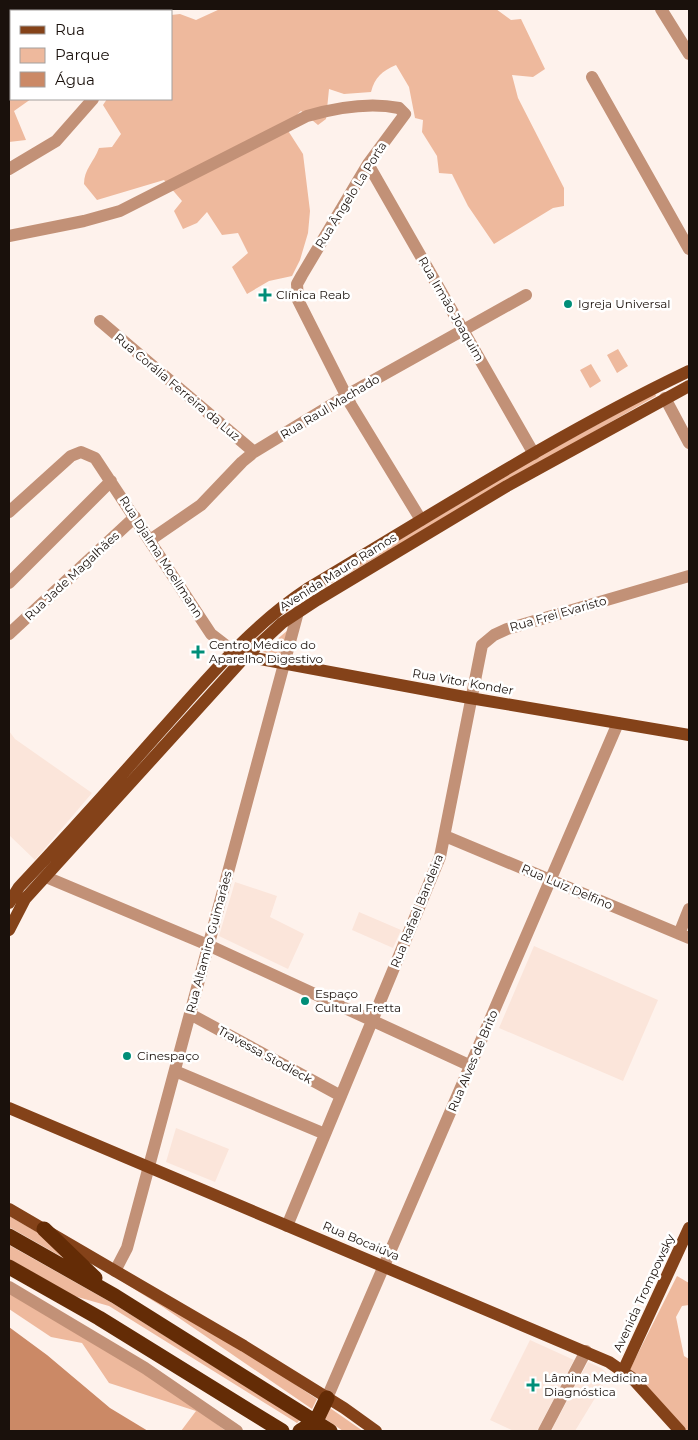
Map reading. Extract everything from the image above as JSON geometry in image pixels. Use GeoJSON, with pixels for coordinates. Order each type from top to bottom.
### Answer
{"type":"FeatureCollection","features":[{"type":"Feature","properties":{"kind":"highway"},"geometry":{"type":"LineString","coordinates":[[44,1229],[115,1296]]}},
{"type":"Feature","properties":{"kind":"highway"},"geometry":{"type":"LineString","coordinates":[[9,1236],[115,1296],[330,1431]]}},
{"type":"Feature","properties":{"kind":"highway"},"geometry":{"type":"LineString","coordinates":[[9,1267],[99,1318],[282,1431]]}},
{"type":"Feature","properties":{"kind":"highway"},"geometry":{"type":"LineString","coordinates":[[300,1431],[316,1421],[327,1398]]}},
{"type":"Feature","properties":{"kind":"main road","name":"Avenida Mauro Ramos"},"geometry":{"type":"LineString","coordinates":[[9,930],[25,899],[46,878],[238,654],[259,626],[290,601],[421,520],[534,454],[689,371]]}},
{"type":"Feature","properties":{"kind":"main road"},"geometry":{"type":"LineString","coordinates":[[658,386],[665,398]]}},
{"type":"Feature","properties":{"kind":"main road","name":"Avenida Mauro Ramos"},"geometry":{"type":"LineString","coordinates":[[9,903],[19,887],[238,654],[298,612],[450,520],[689,386]]}},
{"type":"Feature","properties":{"kind":"main road","name":"Rua Vitor Konder"},"geometry":{"type":"LineString","coordinates":[[238,654],[470,698],[689,735]]}},
{"type":"Feature","properties":{"kind":"main road"},"geometry":{"type":"LineString","coordinates":[[9,908],[25,899]]}},
{"type":"Feature","properties":{"kind":"main road","name":"Rua Bocaiúva"},"geometry":{"type":"LineString","coordinates":[[9,1108],[586,1351],[623,1370],[642,1388],[680,1431]]}},
{"type":"Feature","properties":{"kind":"main road"},"geometry":{"type":"LineString","coordinates":[[9,1209],[244,1346],[376,1431]]}},
{"type":"Feature","properties":{"kind":"main road","name":"Avenida Trompowsky"},"geometry":{"type":"LineString","coordinates":[[623,1370],[689,1228]]}},
{"type":"Feature","properties":{"kind":"street"},"geometry":{"type":"LineString","coordinates":[[661,9],[689,54]]}},
{"type":"Feature","properties":{"kind":"street"},"geometry":{"type":"LineString","coordinates":[[592,77],[689,249]]}},
{"type":"Feature","properties":{"kind":"street"},"geometry":{"type":"LineString","coordinates":[[9,169],[56,141],[92,100]]}},
{"type":"Feature","properties":{"kind":"street","name":"Rua Ângelo La Porta"},"geometry":{"type":"LineString","coordinates":[[9,236],[84,221],[120,211],[307,116],[325,111],[360,107],[399,108],[405,114],[368,164],[302,275],[296,291],[298,300],[346,396],[421,520]]}},
{"type":"Feature","properties":{"kind":"street","name":"Rua Irmão Joaquim"},"geometry":{"type":"LineString","coordinates":[[368,164],[534,454]]}},
{"type":"Feature","properties":{"kind":"street","name":"Rua Raul Machado"},"geometry":{"type":"LineString","coordinates":[[150,540],[201,505],[254,452],[346,396],[526,295]]}},
{"type":"Feature","properties":{"kind":"street","name":"Rua Corália Ferreira da Luz"},"geometry":{"type":"LineString","coordinates":[[100,321],[254,452]]}},
{"type":"Feature","properties":{"kind":"street"},"geometry":{"type":"LineString","coordinates":[[665,398],[689,443]]}},
{"type":"Feature","properties":{"kind":"street","name":"Rua Djalma Moellmann"},"geometry":{"type":"LineString","coordinates":[[9,512],[71,456],[80,452],[95,458],[211,634],[238,654]]}},
{"type":"Feature","properties":{"kind":"street"},"geometry":{"type":"LineString","coordinates":[[9,583],[111,481]]}},
{"type":"Feature","properties":{"kind":"street","name":"Rua Jade Magalhães"},"geometry":{"type":"LineString","coordinates":[[9,634],[135,517]]}},
{"type":"Feature","properties":{"kind":"street","name":"Rua Frei Evaristo"},"geometry":{"type":"LineString","coordinates":[[470,698],[480,650],[494,635],[689,576]]}},
{"type":"Feature","properties":{"kind":"street","name":"Rua Altamiro Guimarães"},"geometry":{"type":"LineString","coordinates":[[115,1271],[127,1248],[298,612]]}},
{"type":"Feature","properties":{"kind":"street","name":"Rua Rafael Bandeira"},"geometry":{"type":"LineString","coordinates":[[287,1226],[440,857],[470,698]]}},
{"type":"Feature","properties":{"kind":"street","name":"Rua Alves de Brito"},"geometry":{"type":"LineString","coordinates":[[327,1398],[618,723]]}},
{"type":"Feature","properties":{"kind":"street","name":"Rua Luiz Delfino"},"geometry":{"type":"LineString","coordinates":[[445,836],[684,936]]}},
{"type":"Feature","properties":{"kind":"street"},"geometry":{"type":"LineString","coordinates":[[46,878],[208,945],[471,1066]]}},
{"type":"Feature","properties":{"kind":"street"},"geometry":{"type":"LineString","coordinates":[[684,936],[689,909]]}},
{"type":"Feature","properties":{"kind":"street","name":"Travessa Stodieck"},"geometry":{"type":"LineString","coordinates":[[190,1014],[341,1096]]}},
{"type":"Feature","properties":{"kind":"street"},"geometry":{"type":"LineString","coordinates":[[175,1071],[325,1134]]}},
{"type":"Feature","properties":{"kind":"street"},"geometry":{"type":"LineString","coordinates":[[9,1287],[145,1368],[237,1431]]}},
{"type":"Feature","properties":{"kind":"street"},"geometry":{"type":"LineString","coordinates":[[544,1431],[586,1351]]}},
{"type":"Feature","properties":{"kind":"shaded area"},"geometry":{"type":"Polygon","coordinates":[[[9,731],[15,739],[92,793],[35,860],[9,835],[9,731]]]}},
{"type":"Feature","properties":{"kind":"shaded area"},"geometry":{"type":"Polygon","coordinates":[[[235,882],[277,896],[270,917],[304,934],[288,969],[219,936],[235,882]]]}},
{"type":"Feature","properties":{"kind":"shaded area"},"geometry":{"type":"Polygon","coordinates":[[[359,912],[401,930],[393,948],[352,930],[359,912]]]}},
{"type":"Feature","properties":{"kind":"shaded area"},"geometry":{"type":"Polygon","coordinates":[[[534,946],[658,1000],[623,1081],[499,1028],[534,946]]]}},
{"type":"Feature","properties":{"kind":"shaded area"},"geometry":{"type":"Polygon","coordinates":[[[176,1128],[229,1149],[215,1182],[166,1162],[176,1128]]]}},
{"type":"Feature","properties":{"kind":"shaded area"},"geometry":{"type":"Polygon","coordinates":[[[530,1340],[574,1360],[537,1431],[514,1431],[490,1420],[530,1340]]]}},
{"type":"Feature","properties":{"kind":"shaded area"},"geometry":{"type":"Polygon","coordinates":[[[588,1362],[601,1368],[609,1375],[575,1431],[555,1431],[552,1429],[588,1362]]]}},
{"type":"Feature","properties":{"kind":"green space"},"geometry":{"type":"Polygon","coordinates":[[[220,9],[496,9],[511,20],[521,19],[545,69],[533,77],[512,75],[518,98],[564,188],[564,206],[553,208],[494,244],[468,206],[452,174],[439,173],[437,156],[422,132],[423,120],[415,118],[409,87],[396,65],[380,75],[371,92],[344,94],[329,89],[326,119],[318,125],[301,111],[285,126],[303,154],[310,211],[308,233],[300,260],[292,276],[269,281],[247,294],[232,267],[248,253],[238,233],[222,235],[207,212],[197,223],[183,229],[174,211],[182,201],[164,180],[97,200],[84,184],[87,170],[99,148],[112,147],[121,134],[103,105],[106,100],[172,100],[172,15],[180,14],[196,20],[220,9]]]}},
{"type":"Feature","properties":{"kind":"green space"},"geometry":{"type":"Polygon","coordinates":[[[9,15],[10,100],[30,100],[14,111],[26,140],[9,142],[9,15]]]}},
{"type":"Feature","properties":{"kind":"green space"},"geometry":{"type":"Polygon","coordinates":[[[618,349],[628,366],[617,373],[607,355],[618,349]]]}},
{"type":"Feature","properties":{"kind":"green space"},"geometry":{"type":"Polygon","coordinates":[[[591,364],[601,381],[590,388],[580,370],[591,364]]]}},
{"type":"Feature","properties":{"kind":"green space"},"geometry":{"type":"Polygon","coordinates":[[[655,393],[656,396],[311,595],[281,614],[244,650],[242,649],[279,612],[536,458],[655,393]]]}},
{"type":"Feature","properties":{"kind":"green space"},"geometry":{"type":"Polygon","coordinates":[[[288,630],[282,655],[262,652],[288,630]]]}},
{"type":"Feature","properties":{"kind":"green space"},"geometry":{"type":"Polygon","coordinates":[[[9,1216],[58,1244],[85,1270],[9,1227],[9,1216]]]}},
{"type":"Feature","properties":{"kind":"green space"},"geometry":{"type":"Polygon","coordinates":[[[9,1245],[112,1303],[300,1420],[297,1423],[109,1306],[74,1296],[9,1259],[9,1245]]]}},
{"type":"Feature","properties":{"kind":"green space"},"geometry":{"type":"Polygon","coordinates":[[[677,1276],[689,1283],[689,1305],[682,1306],[676,1317],[684,1356],[689,1359],[689,1431],[630,1369],[677,1276]]]}},
{"type":"Feature","properties":{"kind":"green space"},"geometry":{"type":"Polygon","coordinates":[[[122,1279],[242,1349],[317,1399],[312,1409],[163,1307],[126,1284],[122,1279]]]}},
{"type":"Feature","properties":{"kind":"green space"},"geometry":{"type":"Polygon","coordinates":[[[9,1292],[147,1375],[226,1431],[181,1431],[196,1411],[109,1383],[82,1343],[51,1337],[9,1309],[9,1292]]]}},
{"type":"Feature","properties":{"kind":"green space"},"geometry":{"type":"Polygon","coordinates":[[[330,1408],[363,1431],[343,1431],[324,1418],[330,1408]]]}},
{"type":"Feature","properties":{"kind":"water"},"geometry":{"type":"Polygon","coordinates":[[[9,1327],[47,1355],[110,1408],[148,1431],[9,1431],[9,1327]]]}},
{"type":"Feature","properties":{"kind":"place","name":"Clínica Reab"},"geometry":{"type":"Point","coordinates":[265,295]}},
{"type":"Feature","properties":{"kind":"place","name":"Igreja Universal"},"geometry":{"type":"Point","coordinates":[568,304]}},
{"type":"Feature","properties":{"kind":"place","name":"Centro Médico do Aparelho Digestivo"},"geometry":{"type":"Point","coordinates":[198,652]}},
{"type":"Feature","properties":{"kind":"place","name":"Espaço Cultural Fretta"},"geometry":{"type":"Point","coordinates":[305,1001]}},
{"type":"Feature","properties":{"kind":"place","name":"Cinespaço"},"geometry":{"type":"Point","coordinates":[127,1056]}},
{"type":"Feature","properties":{"kind":"place","name":"Lâmina Medicina Diagnóstica"},"geometry":{"type":"Point","coordinates":[533,1385]}}]}
